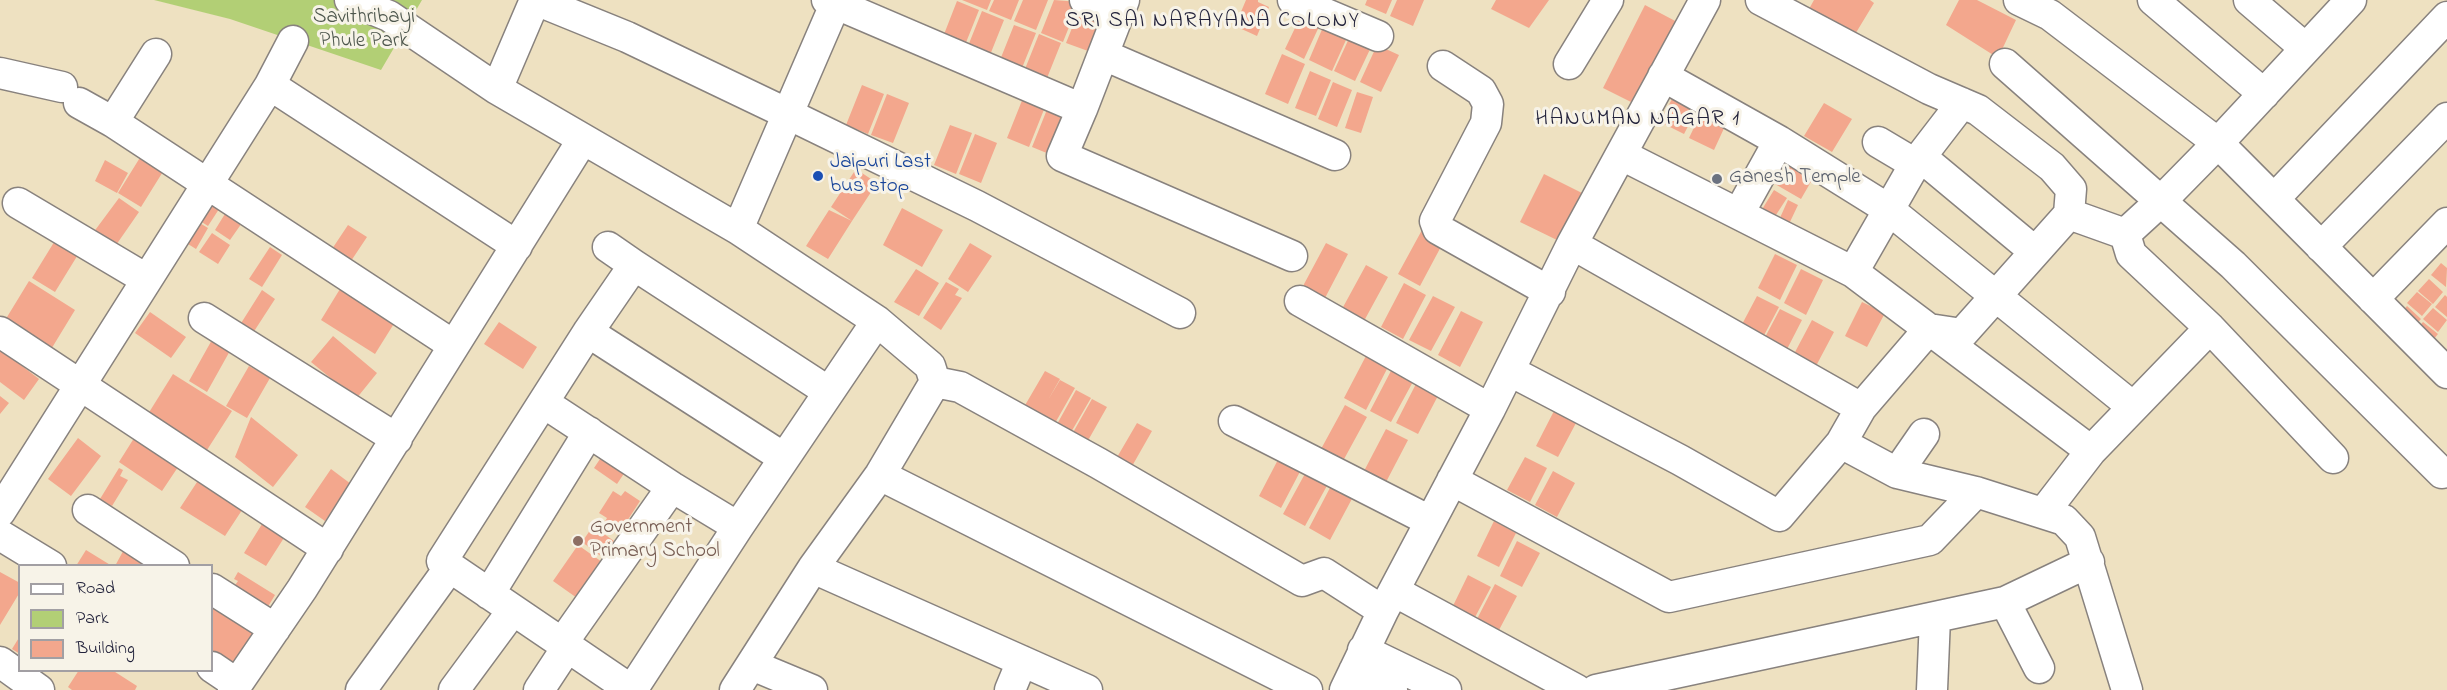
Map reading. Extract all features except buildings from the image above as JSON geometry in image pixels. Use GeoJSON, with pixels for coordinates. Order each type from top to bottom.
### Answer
{"type":"FeatureCollection","features":[{"type":"Feature","properties":{"kind":"street"},"geometry":{"type":"LineString","coordinates":[[350,0],[389,16],[497,89],[738,229],[877,321],[930,366],[935,382],[880,475],[813,568],[735,690]]}},
{"type":"Feature","properties":{"kind":"street"},"geometry":{"type":"LineString","coordinates":[[497,89],[536,0],[627,37],[788,114],[976,206],[1180,313]]}},
{"type":"Feature","properties":{"kind":"street"},"geometry":{"type":"LineString","coordinates":[[1085,0],[1121,7],[1104,55],[1062,156],[1292,256]]}},
{"type":"Feature","properties":{"kind":"street"},"geometry":{"type":"LineString","coordinates":[[1293,0],[1378,36]]}},
{"type":"Feature","properties":{"kind":"street"},"geometry":{"type":"LineString","coordinates":[[1569,64],[1608,0]]}},
{"type":"Feature","properties":{"kind":"street"},"geometry":{"type":"LineString","coordinates":[[1353,677],[1388,601],[1510,371],[1572,244],[1705,0]]}},
{"type":"Feature","properties":{"kind":"street"},"geometry":{"type":"LineString","coordinates":[[1761,0],[1929,89],[1978,110],[2052,167],[2071,189],[2069,213],[1962,334],[1929,329]]}},
{"type":"Feature","properties":{"kind":"street"},"geometry":{"type":"LineString","coordinates":[[2019,0],[2050,15],[2218,143],[2373,299],[2441,356]]}},
{"type":"Feature","properties":{"kind":"street"},"geometry":{"type":"LineString","coordinates":[[2152,0],[2264,94]]}},
{"type":"Feature","properties":{"kind":"street"},"geometry":{"type":"LineString","coordinates":[[2249,0],[2305,48]]}},
{"type":"Feature","properties":{"kind":"street"},"geometry":{"type":"LineString","coordinates":[[2125,234],[2218,143],[2351,0]]}},
{"type":"Feature","properties":{"kind":"street"},"geometry":{"type":"LineString","coordinates":[[738,229],[788,114],[833,1],[1082,109]]}},
{"type":"Feature","properties":{"kind":"street"},"geometry":{"type":"LineString","coordinates":[[2274,199],[2447,17]]}},
{"type":"Feature","properties":{"kind":"street"},"geometry":{"type":"LineString","coordinates":[[0,512],[11,469],[82,385],[146,279],[270,85],[293,41]]}},
{"type":"Feature","properties":{"kind":"street"},"geometry":{"type":"LineString","coordinates":[[113,122],[156,54]]}},
{"type":"Feature","properties":{"kind":"street"},"geometry":{"type":"LineString","coordinates":[[1104,55],[1335,155]]}},
{"type":"Feature","properties":{"kind":"street"},"geometry":{"type":"LineString","coordinates":[[2005,64],[2233,265],[2442,473]]}},
{"type":"Feature","properties":{"kind":"street"},"geometry":{"type":"LineString","coordinates":[[1443,66],[1481,91],[1488,104],[1486,123],[1435,221],[1438,229],[1550,292]]}},
{"type":"Feature","properties":{"kind":"street"},"geometry":{"type":"LineString","coordinates":[[0,73],[71,95],[453,345]]}},
{"type":"Feature","properties":{"kind":"street"},"geometry":{"type":"LineString","coordinates":[[1663,76],[1779,141],[1888,209],[2133,407]]}},
{"type":"Feature","properties":{"kind":"street"},"geometry":{"type":"LineString","coordinates":[[270,85],[517,246]]}},
{"type":"Feature","properties":{"kind":"street"},"geometry":{"type":"LineString","coordinates":[[1853,272],[1918,161],[1962,103]]}},
{"type":"Feature","properties":{"kind":"street"},"geometry":{"type":"LineString","coordinates":[[2321,247],[2447,118]]}},
{"type":"Feature","properties":{"kind":"street"},"geometry":{"type":"LineString","coordinates":[[213,668],[235,687],[276,629],[583,139]]}},
{"type":"Feature","properties":{"kind":"street"},"geometry":{"type":"LineString","coordinates":[[1739,213],[1779,141]]}},
{"type":"Feature","properties":{"kind":"street"},"geometry":{"type":"LineString","coordinates":[[1878,142],[1918,161],[2034,251]]}},
{"type":"Feature","properties":{"kind":"street"},"geometry":{"type":"LineString","coordinates":[[1622,155],[1853,272],[2091,451]]}},
{"type":"Feature","properties":{"kind":"street"},"geometry":{"type":"LineString","coordinates":[[18,203],[146,279]]}},
{"type":"Feature","properties":{"kind":"street"},"geometry":{"type":"LineString","coordinates":[[2069,213],[2125,234]]}},
{"type":"Feature","properties":{"kind":"street"},"geometry":{"type":"LineString","coordinates":[[2373,299],[2447,223]]}},
{"type":"Feature","properties":{"kind":"street"},"geometry":{"type":"LineString","coordinates":[[2125,234],[2131,254],[2210,328],[2333,458]]}},
{"type":"Feature","properties":{"kind":"street"},"geometry":{"type":"LineString","coordinates":[[1572,244],[1861,408]]}},
{"type":"Feature","properties":{"kind":"street"},"geometry":{"type":"LineString","coordinates":[[608,247],[829,392]]}},
{"type":"Feature","properties":{"kind":"street"},"geometry":{"type":"LineString","coordinates":[[634,265],[588,332],[442,561],[632,690],[738,526],[877,321]]}},
{"type":"Feature","properties":{"kind":"street"},"geometry":{"type":"LineString","coordinates":[[1300,301],[1490,409]]}},
{"type":"Feature","properties":{"kind":"street"},"geometry":{"type":"LineString","coordinates":[[204,318],[397,439]]}},
{"type":"Feature","properties":{"kind":"street"},"geometry":{"type":"LineString","coordinates":[[2044,512],[2091,451],[2210,328]]}},
{"type":"Feature","properties":{"kind":"street"},"geometry":{"type":"LineString","coordinates":[[1510,371],[1680,460],[1779,516],[1841,442],[1861,408],[1929,329]]}},
{"type":"Feature","properties":{"kind":"street"},"geometry":{"type":"LineString","coordinates":[[0,332],[328,549]]}},
{"type":"Feature","properties":{"kind":"street"},"geometry":{"type":"LineString","coordinates":[[588,332],[784,458]]}},
{"type":"Feature","properties":{"kind":"street"},"geometry":{"type":"LineString","coordinates":[[935,382],[960,387],[1098,463],[1302,581],[1324,573],[1577,690]]}},
{"type":"Feature","properties":{"kind":"street"},"geometry":{"type":"LineString","coordinates":[[544,402],[672,487],[738,526]]}},
{"type":"Feature","properties":{"kind":"street"},"geometry":{"type":"LineString","coordinates":[[1234,421],[1430,521]]}},
{"type":"Feature","properties":{"kind":"street"},"geometry":{"type":"LineString","coordinates":[[454,690],[588,432]]}},
{"type":"Feature","properties":{"kind":"street"},"geometry":{"type":"LineString","coordinates":[[1897,473],[1924,434]]}},
{"type":"Feature","properties":{"kind":"street"},"geometry":{"type":"LineString","coordinates":[[1841,442],[1897,473],[1976,492],[2064,520],[2080,537],[2127,690]]}},
{"type":"Feature","properties":{"kind":"street"},"geometry":{"type":"LineString","coordinates":[[880,475],[1307,690]]}},
{"type":"Feature","properties":{"kind":"street"},"geometry":{"type":"LineString","coordinates":[[1452,480],[1669,597],[1930,540],[1976,492]]}},
{"type":"Feature","properties":{"kind":"street"},"geometry":{"type":"LineString","coordinates":[[539,690],[565,644],[672,487]]}},
{"type":"Feature","properties":{"kind":"street"},"geometry":{"type":"LineString","coordinates":[[88,510],[171,564]]}},
{"type":"Feature","properties":{"kind":"street"},"geometry":{"type":"LineString","coordinates":[[0,534],[48,564]]}},
{"type":"Feature","properties":{"kind":"street"},"geometry":{"type":"LineString","coordinates":[[1615,688],[2005,603],[2089,562]]}},
{"type":"Feature","properties":{"kind":"street"},"geometry":{"type":"LineString","coordinates":[[361,690],[450,567]]}},
{"type":"Feature","properties":{"kind":"street"},"geometry":{"type":"LineString","coordinates":[[813,568],[1087,690]]}},
{"type":"Feature","properties":{"kind":"street"},"geometry":{"type":"LineString","coordinates":[[213,590],[276,629]]}},
{"type":"Feature","properties":{"kind":"street"},"geometry":{"type":"LineString","coordinates":[[2005,603],[2039,668]]}},
{"type":"Feature","properties":{"kind":"street"},"geometry":{"type":"LineString","coordinates":[[1932,690],[1935,618]]}},
{"type":"Feature","properties":{"kind":"street"},"geometry":{"type":"LineString","coordinates":[[1010,690],[1022,661]]}},
{"type":"Feature","properties":{"kind":"street"},"geometry":{"type":"LineString","coordinates":[[0,662],[39,690]]}},
{"type":"Feature","properties":{"kind":"street"},"geometry":{"type":"LineString","coordinates":[[752,665],[812,690]]}},
{"type":"Feature","properties":{"kind":"street"},"geometry":{"type":"LineString","coordinates":[[1353,677],[1392,690]]}},
{"type":"Feature","properties":{"kind":"street"},"geometry":{"type":"LineString","coordinates":[[1353,677],[1446,690]]}},
{"type":"Feature","properties":{"kind":"green space","name":"Savithribayi Phule Park"},"geometry":{"type":"Polygon","coordinates":[[[154,0],[422,0],[381,70],[230,19],[154,0]]]}},
{"type":"Feature","properties":{"kind":"place","name":"Jaipuri Last bus stop"},"geometry":{"type":"Point","coordinates":[818,176]}},
{"type":"Feature","properties":{"kind":"place","name":"Ganesh Temple"},"geometry":{"type":"Point","coordinates":[1717,179]}},
{"type":"Feature","properties":{"kind":"place","name":"Government Primary School"},"geometry":{"type":"Point","coordinates":[578,541]}},
{"type":"Feature","properties":{"kind":"district","name":"SRI SAI NARAYANA COLONY"},"geometry":{"type":"Point","coordinates":[1213,22]}},
{"type":"Feature","properties":{"kind":"district","name":"HANUMAN NAGAR 1"},"geometry":{"type":"Point","coordinates":[1638,120]}}]}
